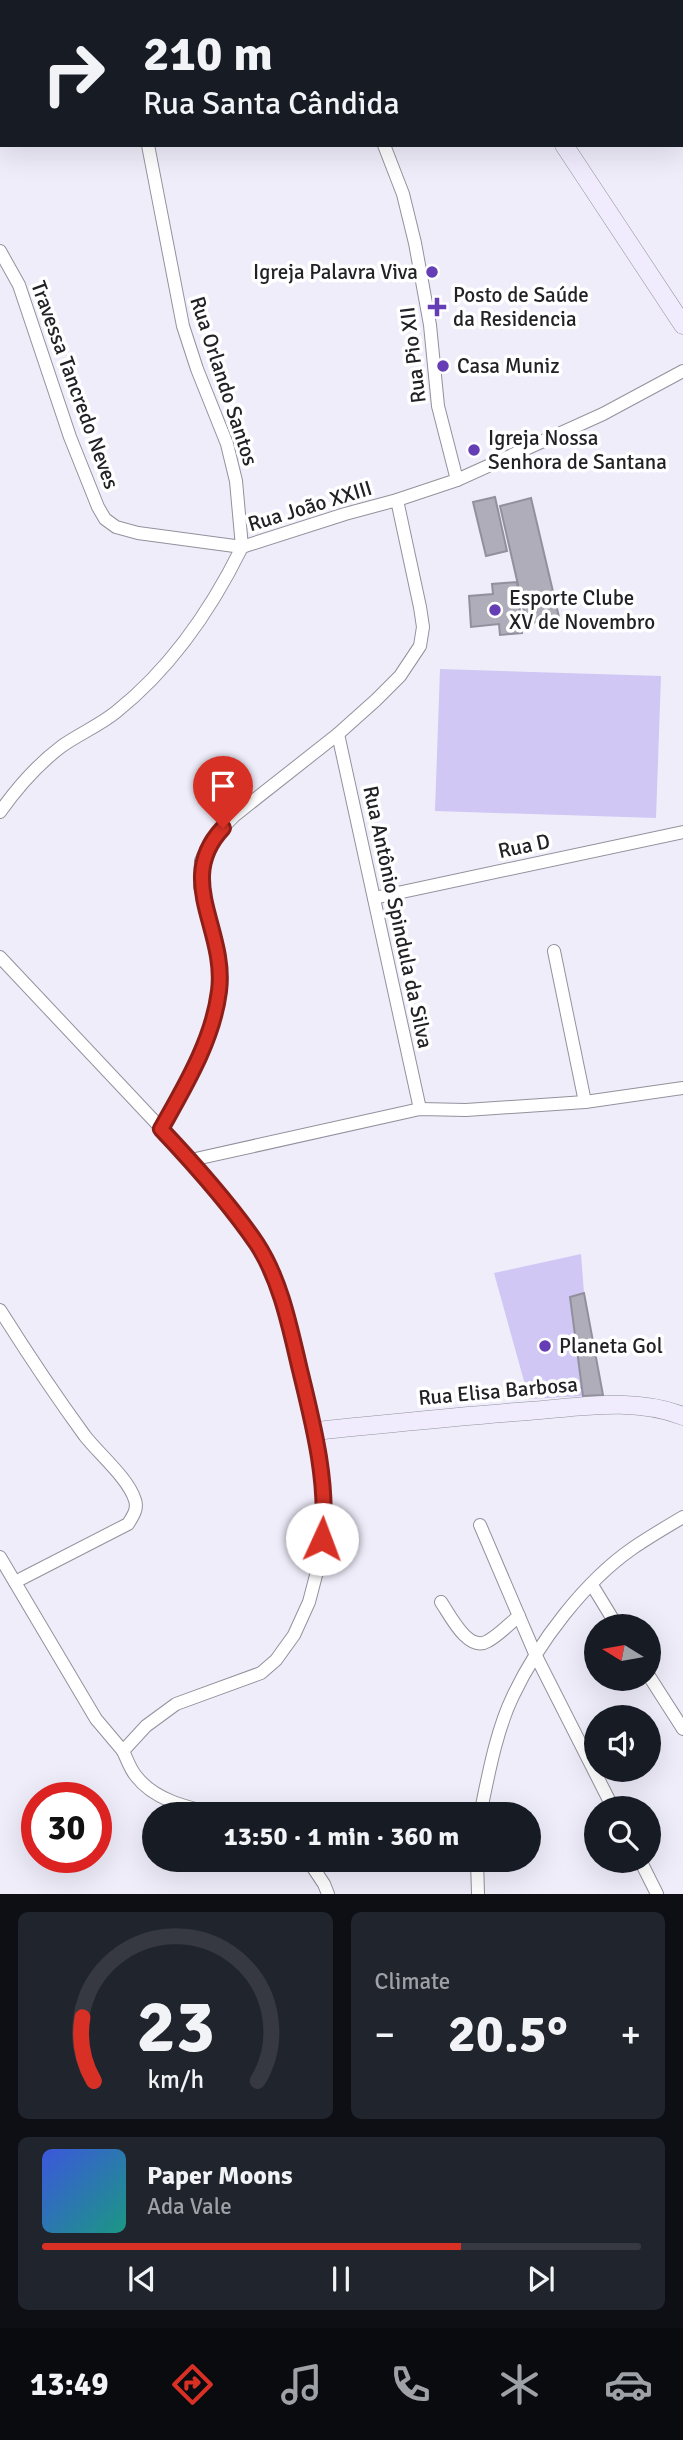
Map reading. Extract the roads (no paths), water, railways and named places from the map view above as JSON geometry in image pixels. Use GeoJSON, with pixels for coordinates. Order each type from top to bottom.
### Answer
{"type":"FeatureCollection","features":[{"type":"Feature","properties":{"kind":"street","name":"Rua Orlando Santos"},"geometry":{"type":"LineString","coordinates":[[148,147],[183,326],[227,444],[236,481],[242,547]]}},
{"type":"Feature","properties":{"kind":"street","name":"Rua Pio XII"},"geometry":{"type":"LineString","coordinates":[[385,147],[403,194],[415,243],[430,325],[438,406],[457,480]]}},
{"type":"Feature","properties":{"kind":"street"},"geometry":{"type":"LineString","coordinates":[[565,147],[683,325]]}},
{"type":"Feature","properties":{"kind":"street","name":"Travessa Tancredo Neves"},"geometry":{"type":"LineString","coordinates":[[0,251],[19,285],[70,437],[98,508],[105,519],[116,527],[138,533],[242,547]]}},
{"type":"Feature","properties":{"kind":"street","name":"Rua João XXIII"},"geometry":{"type":"LineString","coordinates":[[0,812],[16,790],[61,747],[116,712],[172,657],[224,583],[242,547],[457,480],[603,414],[683,371]]}},
{"type":"Feature","properties":{"kind":"street"},"geometry":{"type":"LineString","coordinates":[[161,1129],[211,1027],[219,991],[220,960],[200,886],[201,861],[211,840],[234,816],[338,734],[400,676],[420,646],[423,627],[421,607],[397,500]]}},
{"type":"Feature","properties":{"kind":"street","name":"Rua Antônio Spindula da Silva"},"geometry":{"type":"LineString","coordinates":[[338,734],[420,1109]]}},
{"type":"Feature","properties":{"kind":"street","name":"Rua D"},"geometry":{"type":"LineString","coordinates":[[374,898],[683,832]]}},
{"type":"Feature","properties":{"kind":"street"},"geometry":{"type":"LineString","coordinates":[[554,951],[585,1102]]}},
{"type":"Feature","properties":{"kind":"street"},"geometry":{"type":"LineString","coordinates":[[0,957],[191,1160],[257,1245],[277,1283],[315,1432],[325,1519],[320,1560],[295,1635],[276,1660],[261,1673],[176,1704],[146,1726],[123,1751]]}},
{"type":"Feature","properties":{"kind":"street"},"geometry":{"type":"LineString","coordinates":[[191,1160],[420,1109],[466,1110],[585,1102],[683,1088]]}},
{"type":"Feature","properties":{"kind":"street"},"geometry":{"type":"LineString","coordinates":[[0,1310],[29,1357],[86,1437],[131,1490],[136,1502],[135,1514],[128,1524],[15,1581]]}},
{"type":"Feature","properties":{"kind":"street","name":"Rua Elisa Barbosa"},"geometry":{"type":"LineString","coordinates":[[315,1432],[451,1417],[615,1404],[660,1407],[683,1416]]}},
{"type":"Feature","properties":{"kind":"street"},"geometry":{"type":"LineString","coordinates":[[483,1802],[492,1760],[512,1697],[556,1624],[592,1585],[631,1549],[683,1517]]}},
{"type":"Feature","properties":{"kind":"street"},"geometry":{"type":"LineString","coordinates":[[480,1525],[536,1656],[607,1796]]}},
{"type":"Feature","properties":{"kind":"street"},"geometry":{"type":"LineString","coordinates":[[0,1557],[96,1719],[123,1751],[136,1776],[155,1793],[174,1802]]}},
{"type":"Feature","properties":{"kind":"street"},"geometry":{"type":"LineString","coordinates":[[592,1585],[610,1614]]}},
{"type":"Feature","properties":{"kind":"street"},"geometry":{"type":"LineString","coordinates":[[441,1602],[468,1640],[478,1644],[486,1643],[519,1616]]}},
{"type":"Feature","properties":{"kind":"street"},"geometry":{"type":"LineString","coordinates":[[659,1691],[683,1729]]}},
{"type":"Feature","properties":{"kind":"street"},"geometry":{"type":"LineString","coordinates":[[316,1872],[328,1894]]}},
{"type":"Feature","properties":{"kind":"street"},"geometry":{"type":"LineString","coordinates":[[477,1872],[478,1894]]}},
{"type":"Feature","properties":{"kind":"street"},"geometry":{"type":"LineString","coordinates":[[646,1873],[657,1894]]}},
{"type":"Feature","properties":{"kind":"place","name":"Igreja Palavra Viva"},"geometry":{"type":"Point","coordinates":[432,272]}},
{"type":"Feature","properties":{"kind":"place","name":"Posto de Saúde da Residencia"},"geometry":{"type":"Point","coordinates":[437,307]}},
{"type":"Feature","properties":{"kind":"place","name":"Casa Muniz"},"geometry":{"type":"Point","coordinates":[443,366]}},
{"type":"Feature","properties":{"kind":"place","name":"Igreja Nossa Senhora de Santana"},"geometry":{"type":"Point","coordinates":[474,450]}},
{"type":"Feature","properties":{"kind":"place","name":"Esporte Clube XV de Novembro"},"geometry":{"type":"Point","coordinates":[495,610]}},
{"type":"Feature","properties":{"kind":"place","name":"Planeta Gol"},"geometry":{"type":"Point","coordinates":[545,1346]}}]}
